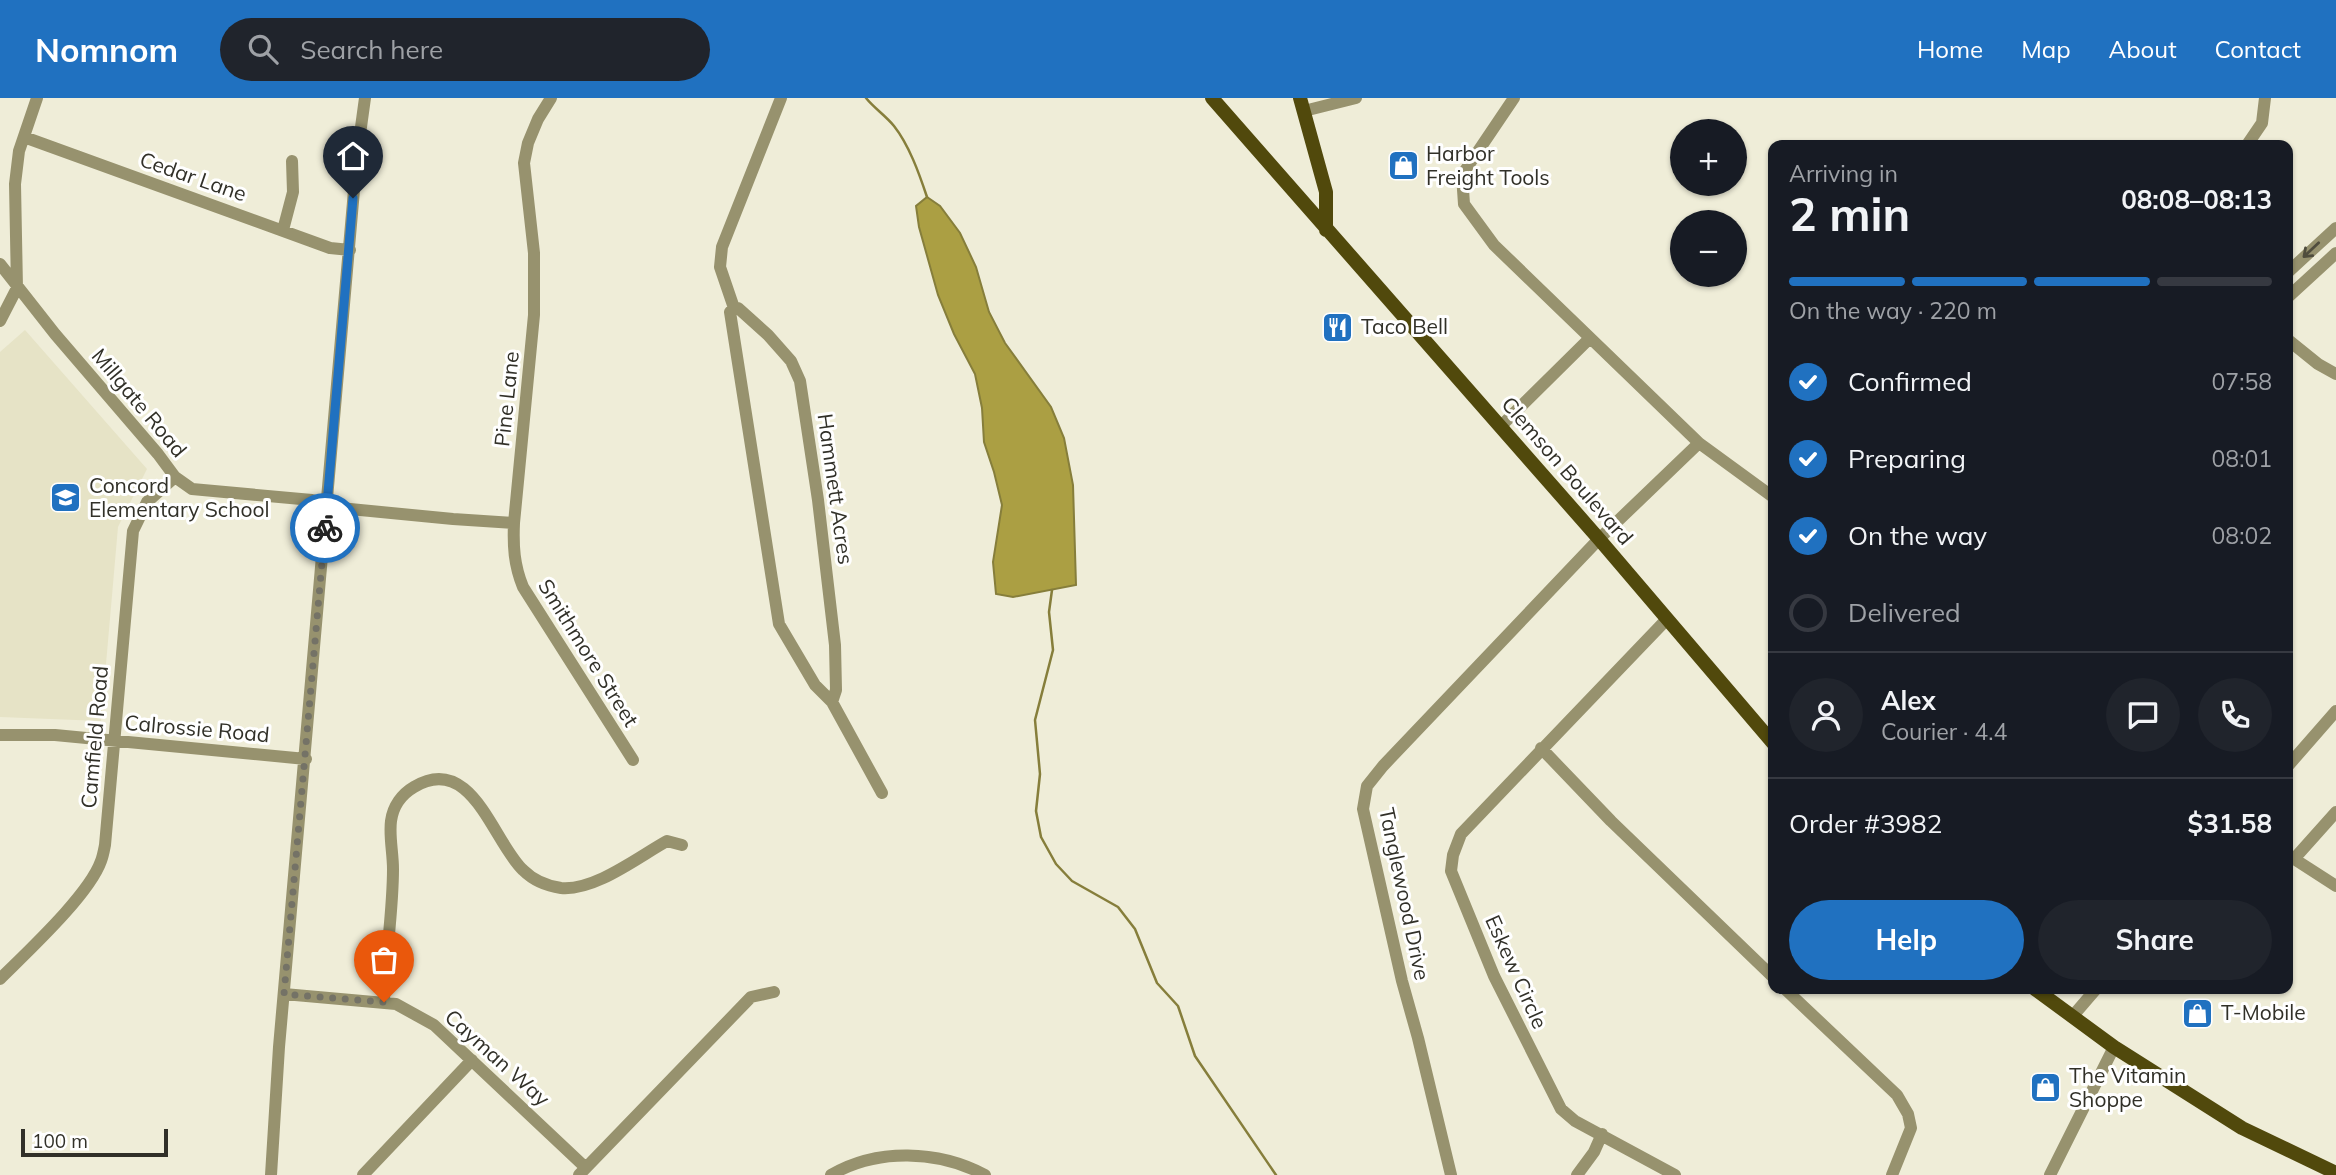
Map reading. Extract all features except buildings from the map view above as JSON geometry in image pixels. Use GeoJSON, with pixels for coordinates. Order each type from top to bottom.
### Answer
{"type":"FeatureCollection","features":[{"type":"Feature","properties":{"kind":"main road","name":"Clemson Boulevard"},"geometry":{"type":"LineString","coordinates":[[1212,98],[1599,539],[1718,682],[1766,726]]}},
{"type":"Feature","properties":{"kind":"main road"},"geometry":{"type":"LineString","coordinates":[[1302,104],[1326,192],[1326,230]]}},
{"type":"Feature","properties":{"kind":"main road"},"geometry":{"type":"LineString","coordinates":[[2042,994],[2114,1047],[2242,1128],[2336,1173]]}},
{"type":"Feature","properties":{"kind":"street"},"geometry":{"type":"LineString","coordinates":[[0,321],[17,288],[15,184],[19,151],[37,98]]}},
{"type":"Feature","properties":{"kind":"street"},"geometry":{"type":"LineString","coordinates":[[271,1175],[284,994],[357,156],[365,98]]}},
{"type":"Feature","properties":{"kind":"street","name":"Pine Lane"},"geometry":{"type":"LineString","coordinates":[[514,523],[534,314],[534,253],[524,163],[528,143],[551,98]]}},
{"type":"Feature","properties":{"kind":"street"},"geometry":{"type":"LineString","coordinates":[[781,98],[722,247],[720,267],[734,308],[730,312],[779,624],[815,685],[832,702],[883,793]]}},
{"type":"Feature","properties":{"kind":"street"},"geometry":{"type":"LineString","coordinates":[[1302,104],[1356,98]]}},
{"type":"Feature","properties":{"kind":"street"},"geometry":{"type":"LineString","coordinates":[[1514,98],[1462,176],[1464,204],[1494,244],[1699,443],[1768,493]]}},
{"type":"Feature","properties":{"kind":"street"},"geometry":{"type":"LineString","coordinates":[[2251,140],[2262,123],[2265,98]]}},
{"type":"Feature","properties":{"kind":"street","name":"Cedar Lane"},"geometry":{"type":"LineString","coordinates":[[24,137],[330,248],[350,250]]}},
{"type":"Feature","properties":{"kind":"street"},"geometry":{"type":"LineString","coordinates":[[283,230],[293,192],[292,161]]}},
{"type":"Feature","properties":{"kind":"street"},"geometry":{"type":"LineString","coordinates":[[2293,267],[2336,228]]}},
{"type":"Feature","properties":{"kind":"street"},"geometry":{"type":"LineString","coordinates":[[2293,292],[2336,253]]}},
{"type":"Feature","properties":{"kind":"street","name":"Millgate Road"},"geometry":{"type":"LineString","coordinates":[[0,264],[17,288],[175,477],[192,489],[312,500],[328,505]]}},
{"type":"Feature","properties":{"kind":"street","name":"Hammett Acres"},"geometry":{"type":"LineString","coordinates":[[734,308],[738,308],[768,335],[791,361],[800,381],[818,500],[835,645],[836,690],[832,702]]}},
{"type":"Feature","properties":{"kind":"street"},"geometry":{"type":"LineString","coordinates":[[1500,427],[1590,338]]}},
{"type":"Feature","properties":{"kind":"street"},"geometry":{"type":"LineString","coordinates":[[2293,344],[2318,364],[2336,374]]}},
{"type":"Feature","properties":{"kind":"street","name":"Tanglewood Drive"},"geometry":{"type":"LineString","coordinates":[[1451,1175],[1402,981],[1363,809],[1367,786],[1599,539],[1699,443]]}},
{"type":"Feature","properties":{"kind":"street","name":"Camfield Road"},"geometry":{"type":"LineString","coordinates":[[0,979],[65,912],[101,862],[105,845],[133,531],[147,502],[175,477]]}},
{"type":"Feature","properties":{"kind":"street"},"geometry":{"type":"LineString","coordinates":[[328,505],[514,523]]}},
{"type":"Feature","properties":{"kind":"street","name":"Smithmore Street"},"geometry":{"type":"LineString","coordinates":[[514,523],[515,567],[523,587],[632,760]]}},
{"type":"Feature","properties":{"kind":"street","name":"Eskew Circle"},"geometry":{"type":"LineString","coordinates":[[1667,619],[1461,834],[1452,855],[1451,870],[1494,976],[1561,1109],[1575,1121],[1675,1175]]}},
{"type":"Feature","properties":{"kind":"street"},"geometry":{"type":"LineString","coordinates":[[2293,760],[2336,711]]}},
{"type":"Feature","properties":{"kind":"street","name":"Calrossie Road"},"geometry":{"type":"LineString","coordinates":[[0,735],[55,735],[306,759]]}},
{"type":"Feature","properties":{"kind":"street"},"geometry":{"type":"LineString","coordinates":[[1541,748],[1611,821],[1768,972]]}},
{"type":"Feature","properties":{"kind":"street"},"geometry":{"type":"LineString","coordinates":[[384,1002],[393,869],[391,822],[400,799],[418,784],[440,779],[461,786],[478,803],[524,872],[548,885],[575,888],[587,885],[667,841],[682,845]]}},
{"type":"Feature","properties":{"kind":"street"},"geometry":{"type":"LineString","coordinates":[[2293,855],[2336,811]]}},
{"type":"Feature","properties":{"kind":"street"},"geometry":{"type":"LineString","coordinates":[[2293,858],[2336,886]]}},
{"type":"Feature","properties":{"kind":"street","name":"Cayman Way"},"geometry":{"type":"LineString","coordinates":[[284,994],[396,1004],[434,1025],[583,1171],[751,997],[774,992]]}},
{"type":"Feature","properties":{"kind":"street"},"geometry":{"type":"LineString","coordinates":[[1790,994],[1897,1096],[1908,1114],[1912,1128],[1892,1175]]}},
{"type":"Feature","properties":{"kind":"street"},"geometry":{"type":"LineString","coordinates":[[2072,1017],[2092,994]]}},
{"type":"Feature","properties":{"kind":"street"},"geometry":{"type":"LineString","coordinates":[[2050,1175],[2114,1047]]}},
{"type":"Feature","properties":{"kind":"street"},"geometry":{"type":"LineString","coordinates":[[363,1175],[472,1060]]}},
{"type":"Feature","properties":{"kind":"street"},"geometry":{"type":"LineString","coordinates":[[1577,1175],[1594,1152],[1602,1134]]}},
{"type":"Feature","properties":{"kind":"street"},"geometry":{"type":"LineString","coordinates":[[831,1175],[869,1159],[907,1156],[939,1158],[970,1167],[985,1175]]}},
{"type":"Feature","properties":{"kind":"shaded area"},"geometry":{"type":"Polygon","coordinates":[[[927,197],[940,206],[960,233],[976,267],[989,312],[1005,343],[1051,407],[1064,438],[1073,485],[1076,585],[1013,597],[996,594],[993,562],[1002,505],[984,442],[982,408],[975,374],[938,295],[919,227],[916,206],[927,197]]]}},
{"type":"Feature","properties":{"kind":"shaded area","name":"Concord Elementary School"},"geometry":{"type":"Polygon","coordinates":[[[25,330],[147,469],[118,527],[101,721],[0,717],[0,352],[25,330]]]}},
{"type":"Feature","properties":{"kind":"waterway"},"geometry":{"type":"LineString","coordinates":[[866,98],[891,122],[904,142],[927,197]]}},
{"type":"Feature","properties":{"kind":"waterway"},"geometry":{"type":"LineString","coordinates":[[1052,590],[1049,612],[1053,650],[1035,720],[1040,774],[1036,811],[1041,837],[1056,864],[1072,881],[1118,907],[1135,929],[1157,983],[1178,1006],[1195,1056],[1276,1175]]}},
{"type":"Feature","properties":{"kind":"way so far"},"geometry":{"type":"LineString","coordinates":[[325,528],[284,994],[384,1002]]}},
{"type":"Feature","properties":{"kind":"place","name":"Harbor Freight Tools"},"geometry":{"type":"Point","coordinates":[1403,166]}},
{"type":"Feature","properties":{"kind":"place","name":"Taco Bell"},"geometry":{"type":"Point","coordinates":[1338,327]}},
{"type":"Feature","properties":{"kind":"place","name":"Concord Elementary School"},"geometry":{"type":"Point","coordinates":[66,498]}},
{"type":"Feature","properties":{"kind":"place","name":"T-Mobile"},"geometry":{"type":"Point","coordinates":[2198,1013]}},
{"type":"Feature","properties":{"kind":"place","name":"The Vitamin Shoppe"},"geometry":{"type":"Point","coordinates":[2046,1088]}},
{"type":"Feature","properties":{"kind":"route"},"geometry":{"type":"LineString","coordinates":[[325,528],[353,198]]}}]}
